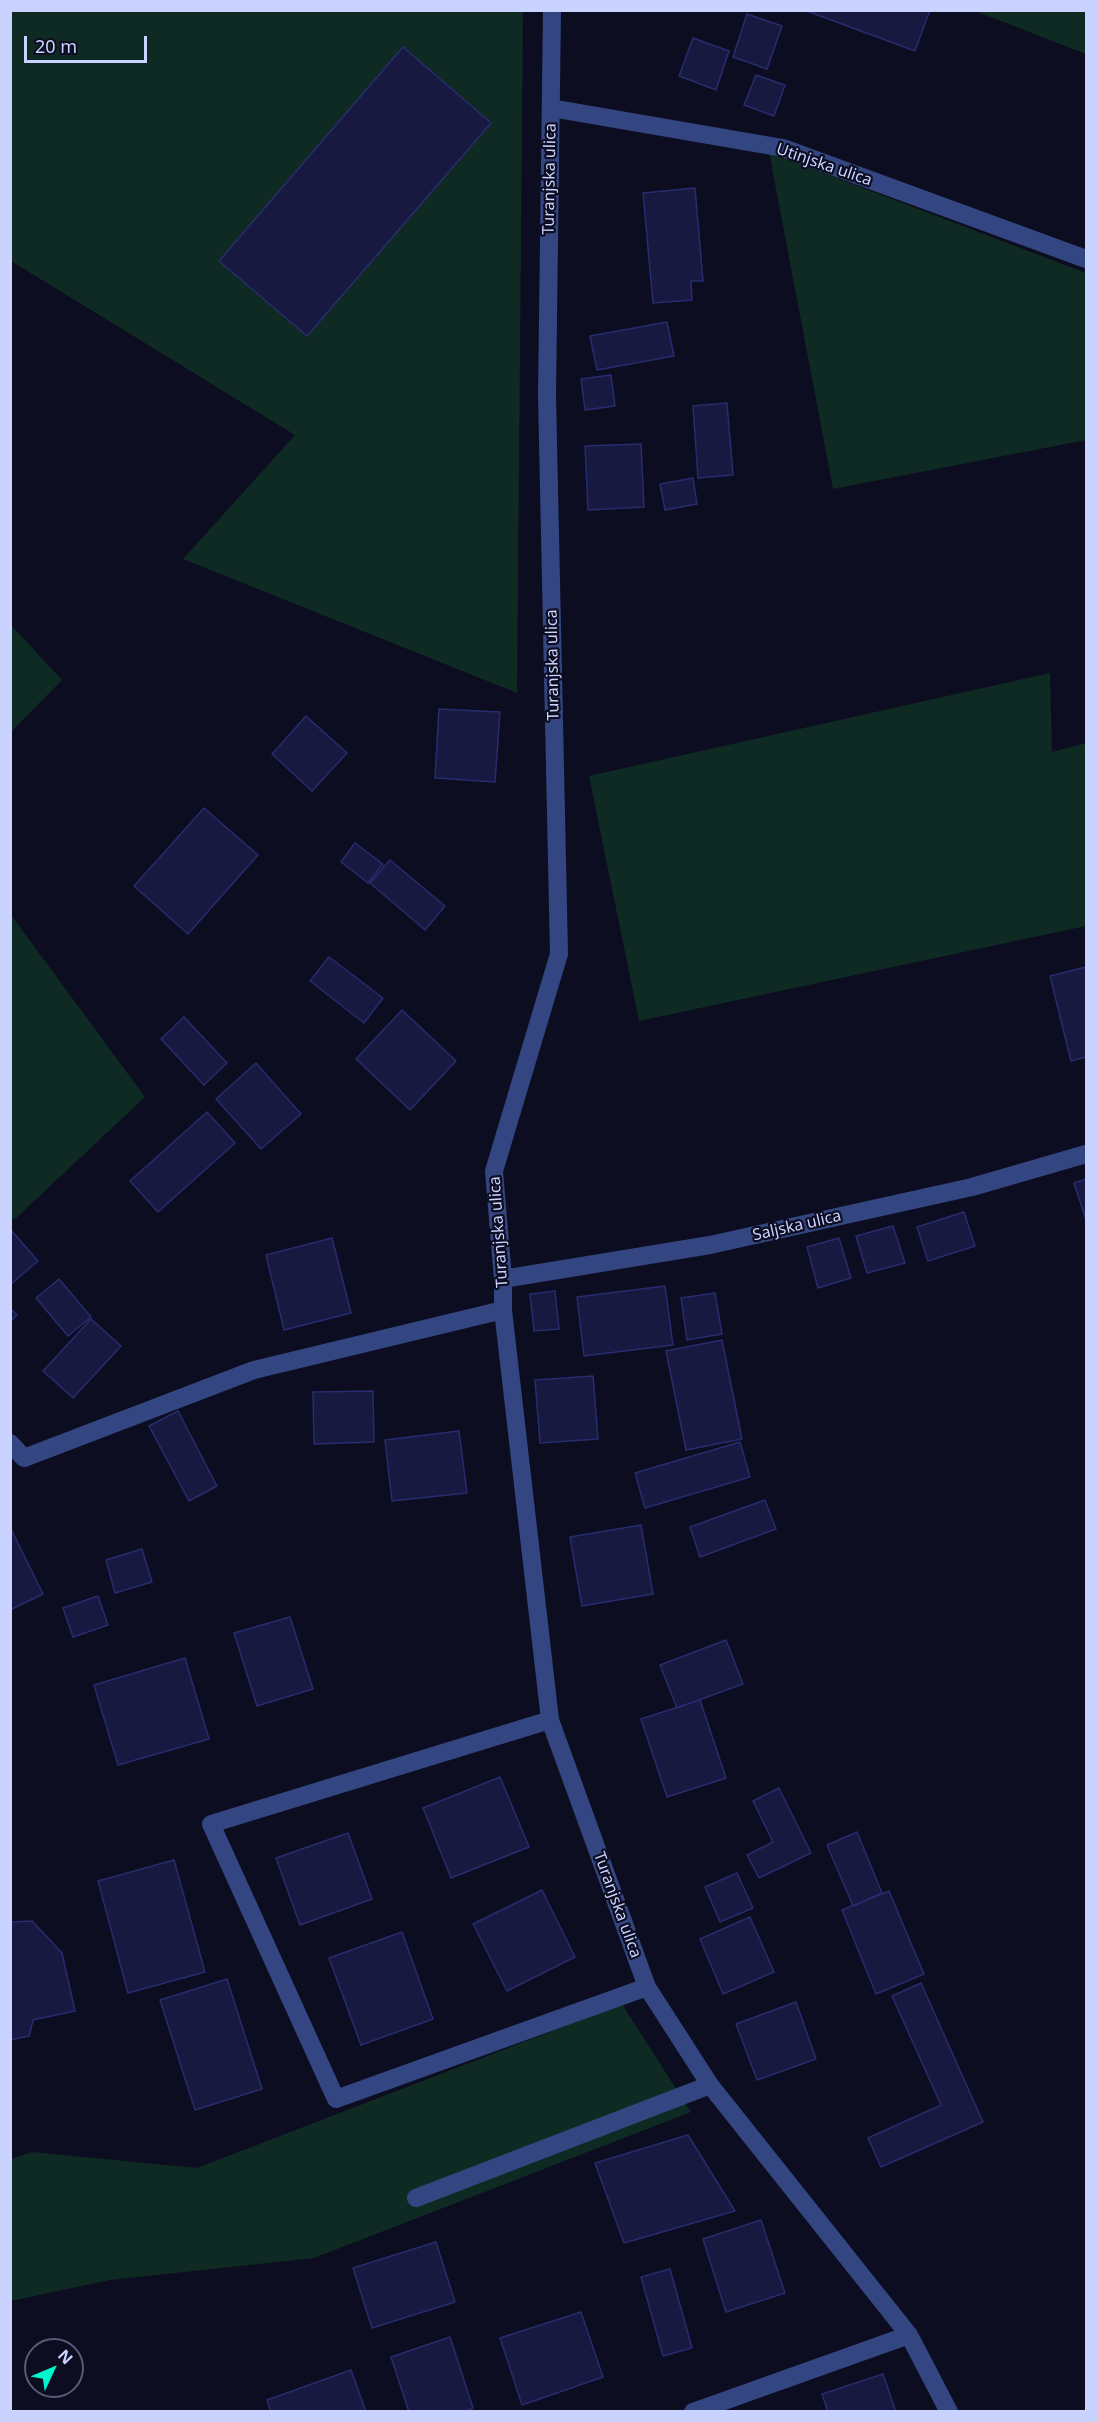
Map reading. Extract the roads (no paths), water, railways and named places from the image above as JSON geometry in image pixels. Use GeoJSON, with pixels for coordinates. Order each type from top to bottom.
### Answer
{"type":"FeatureCollection","features":[{"type":"Feature","properties":{"kind":"street","name":"Turanjska ulica"},"geometry":{"type":"LineString","coordinates":[[552,10],[547,395],[559,954],[494,1171],[503,1279],[503,1310],[550,1720],[647,1987],[710,2085],[909,2335],[949,2412]]}},
{"type":"Feature","properties":{"kind":"street","name":"Utinjska ulica"},"geometry":{"type":"LineString","coordinates":[[550,108],[783,148],[1086,259]]}},
{"type":"Feature","properties":{"kind":"street","name":"Saljska ulica"},"geometry":{"type":"LineString","coordinates":[[503,1279],[710,1245],[972,1187],[1086,1154]]}},
{"type":"Feature","properties":{"kind":"street","name":"Turanjska ulica"},"geometry":{"type":"LineString","coordinates":[[10,1443],[17,1463],[254,1370],[503,1310]]}},
{"type":"Feature","properties":{"kind":"street"},"geometry":{"type":"LineString","coordinates":[[550,1720],[211,1824],[336,2099],[647,1987]]}},
{"type":"Feature","properties":{"kind":"street"},"geometry":{"type":"LineString","coordinates":[[416,2198],[710,2085]]}},
{"type":"Feature","properties":{"kind":"street"},"geometry":{"type":"LineString","coordinates":[[693,2412],[909,2335]]}}]}
